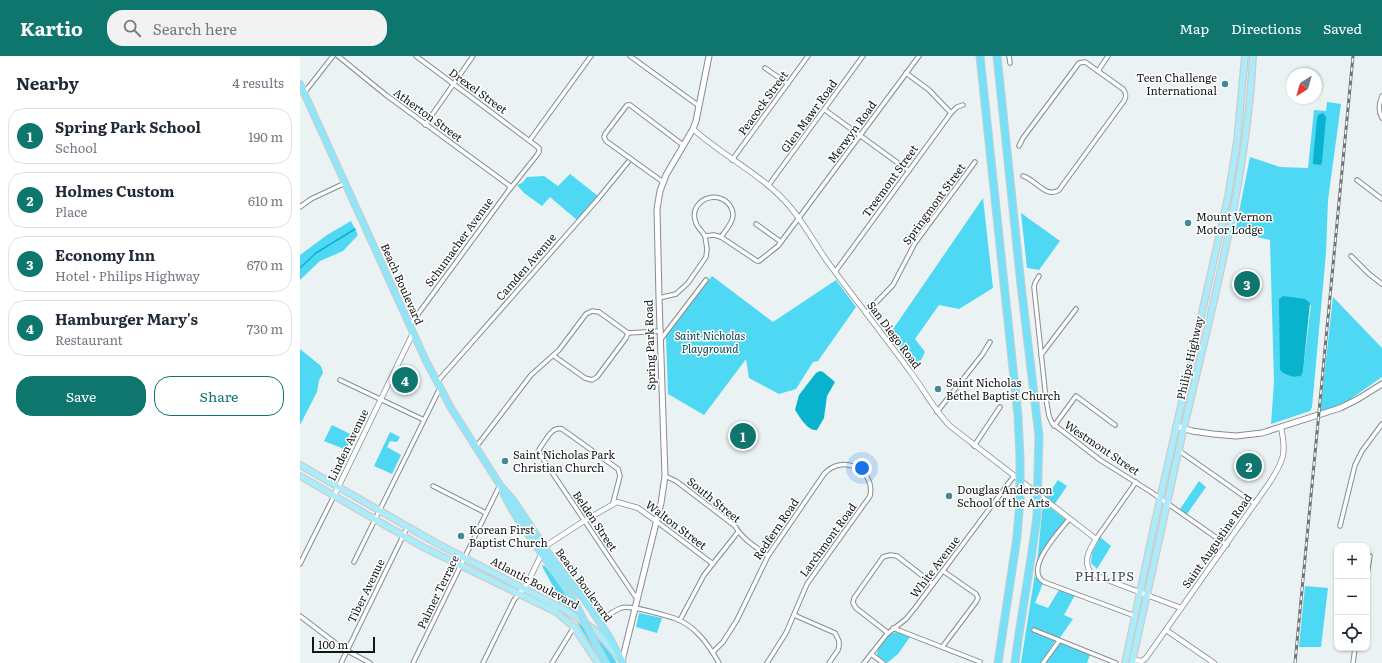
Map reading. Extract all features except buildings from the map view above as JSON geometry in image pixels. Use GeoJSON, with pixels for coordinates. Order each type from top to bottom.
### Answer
{"type":"FeatureCollection","features":[{"type":"Feature","properties":{"kind":"highway"},"geometry":{"type":"LineString","coordinates":[[980,56],[1017,408],[1020,459],[1020,499],[1017,537],[998,663]]}},
{"type":"Feature","properties":{"kind":"highway"},"geometry":{"type":"LineString","coordinates":[[997,56],[1020,285],[1039,436],[1037,516],[1015,663]]}},
{"type":"Feature","properties":{"kind":"highway","name":"Beach Boulevard"},"geometry":{"type":"LineString","coordinates":[[300,84],[438,386],[500,485],[514,501],[544,547],[582,597],[622,661]]}},
{"type":"Feature","properties":{"kind":"highway","name":"Beach Boulevard"},"geometry":{"type":"LineString","coordinates":[[500,485],[508,505],[576,604],[606,663]]}},
{"type":"Feature","properties":{"kind":"highway"},"geometry":{"type":"LineString","coordinates":[[606,642],[613,645]]}},
{"type":"Feature","properties":{"kind":"main road","name":"Spring Park Road"},"geometry":{"type":"LineString","coordinates":[[622,661],[662,497],[665,476],[657,209],[660,191],[668,170],[693,129],[709,56]]}},
{"type":"Feature","properties":{"kind":"main road","name":"Philips Highway"},"geometry":{"type":"LineString","coordinates":[[1125,663],[1176,426],[1194,354],[1225,214],[1237,142],[1246,56]]}},
{"type":"Feature","properties":{"kind":"main road","name":"Philips Highway"},"geometry":{"type":"LineString","coordinates":[[1133,662],[1178,450],[1201,356],[1232,216],[1244,149],[1253,56]]}},
{"type":"Feature","properties":{"kind":"main road"},"geometry":{"type":"LineString","coordinates":[[1176,426],[1213,434],[1236,436],[1258,434],[1281,428],[1340,408],[1381,387]]}},
{"type":"Feature","properties":{"kind":"main road","name":"Atlantic Boulevard"},"geometry":{"type":"LineString","coordinates":[[300,465],[407,528],[575,616],[595,630],[622,661]]}},
{"type":"Feature","properties":{"kind":"main road","name":"Atlantic Boulevard"},"geometry":{"type":"LineString","coordinates":[[300,476],[403,536],[460,566],[556,612],[574,627],[598,663]]}},
{"type":"Feature","properties":{"kind":"main road"},"geometry":{"type":"LineString","coordinates":[[541,555],[544,547]]}},
{"type":"Feature","properties":{"kind":"main road"},"geometry":{"type":"LineString","coordinates":[[613,645],[621,646],[627,639]]}},
{"type":"Feature","properties":{"kind":"street"},"geometry":{"type":"LineString","coordinates":[[304,93],[333,56]]}},
{"type":"Feature","properties":{"kind":"street","name":"Atherton Street"},"geometry":{"type":"LineString","coordinates":[[338,56],[425,125],[464,151],[509,188]]}},
{"type":"Feature","properties":{"kind":"street","name":"Drexel Street"},"geometry":{"type":"LineString","coordinates":[[416,56],[530,140]]}},
{"type":"Feature","properties":{"kind":"street"},"geometry":{"type":"LineString","coordinates":[[425,125],[473,56]]}},
{"type":"Feature","properties":{"kind":"street"},"geometry":{"type":"LineString","coordinates":[[530,140],[591,56]]}},
{"type":"Feature","properties":{"kind":"street"},"geometry":{"type":"LineString","coordinates":[[630,56],[699,106]]}},
{"type":"Feature","properties":{"kind":"street","name":"Peacock Street"},"geometry":{"type":"LineString","coordinates":[[732,160],[808,56]]}},
{"type":"Feature","properties":{"kind":"street","name":"Glen Mawr Road"},"geometry":{"type":"LineString","coordinates":[[768,186],[863,56]]}},
{"type":"Feature","properties":{"kind":"street","name":"Merwyn Road"},"geometry":{"type":"LineString","coordinates":[[721,237],[757,261],[778,246],[919,56]]}},
{"type":"Feature","properties":{"kind":"street"},"geometry":{"type":"LineString","coordinates":[[1009,56],[1010,63]]}},
{"type":"Feature","properties":{"kind":"street"},"geometry":{"type":"LineString","coordinates":[[1098,71],[1108,56]]}},
{"type":"Feature","properties":{"kind":"street"},"geometry":{"type":"LineString","coordinates":[[1019,146],[1023,138],[1079,64],[1085,62],[1123,88],[1126,95],[1124,101],[1059,190],[1053,193],[1047,192],[1029,178],[1023,176]]}},
{"type":"Feature","properties":{"kind":"street"},"geometry":{"type":"LineString","coordinates":[[765,68],[788,84]]}},
{"type":"Feature","properties":{"kind":"street"},"geometry":{"type":"LineString","coordinates":[[906,73],[937,97],[951,113]]}},
{"type":"Feature","properties":{"kind":"street"},"geometry":{"type":"LineString","coordinates":[[1242,96],[1250,99]]}},
{"type":"Feature","properties":{"kind":"street"},"geometry":{"type":"LineString","coordinates":[[1382,96],[1380,101],[1380,112],[1382,118]]}},
{"type":"Feature","properties":{"kind":"street"},"geometry":{"type":"LineString","coordinates":[[663,182],[606,140],[604,138],[605,134],[627,104],[683,145]]}},
{"type":"Feature","properties":{"kind":"street","name":"Treemont Street"},"geometry":{"type":"LineString","coordinates":[[835,272],[951,113],[957,107],[963,105]]}},
{"type":"Feature","properties":{"kind":"street"},"geometry":{"type":"LineString","coordinates":[[825,110],[909,171]]}},
{"type":"Feature","properties":{"kind":"street","name":"San Diego Road"},"geometry":{"type":"LineString","coordinates":[[693,129],[768,186],[785,201],[835,272],[920,385],[937,412],[950,426],[1096,539]]}},
{"type":"Feature","properties":{"kind":"street","name":"Schumacher Avenue"},"geometry":{"type":"LineString","coordinates":[[410,325],[509,188],[539,152],[539,148],[530,140]]}},
{"type":"Feature","properties":{"kind":"street"},"geometry":{"type":"LineString","coordinates":[[1237,142],[1244,149]]}},
{"type":"Feature","properties":{"kind":"street","name":"Camden Avenue"},"geometry":{"type":"LineString","coordinates":[[354,562],[424,420],[438,386],[628,162]]}},
{"type":"Feature","properties":{"kind":"street","name":"Springmont Street"},"geometry":{"type":"LineString","coordinates":[[866,313],[893,285],[915,243],[975,162]]}},
{"type":"Feature","properties":{"kind":"street"},"geometry":{"type":"LineString","coordinates":[[1357,180],[1382,199]]}},
{"type":"Feature","properties":{"kind":"street"},"geometry":{"type":"LineString","coordinates":[[300,207],[311,199],[345,183]]}},
{"type":"Feature","properties":{"kind":"street"},"geometry":{"type":"LineString","coordinates":[[659,298],[676,294],[684,288],[706,257],[707,249],[705,236],[695,222],[694,212],[701,200],[706,197],[715,196],[722,199],[729,205],[733,215],[731,222],[721,237],[714,235],[705,236]]}},
{"type":"Feature","properties":{"kind":"street"},"geometry":{"type":"LineString","coordinates":[[1225,214],[1232,216]]}},
{"type":"Feature","properties":{"kind":"street"},"geometry":{"type":"LineString","coordinates":[[756,224],[782,242]]}},
{"type":"Feature","properties":{"kind":"street"},"geometry":{"type":"LineString","coordinates":[[1352,256],[1369,274],[1382,284]]}},
{"type":"Feature","properties":{"kind":"street","name":"Westmont Street"},"geometry":{"type":"LineString","coordinates":[[1039,276],[1034,287],[1047,408],[1050,420],[1054,426],[1100,460],[1160,498],[1227,545]]}},
{"type":"Feature","properties":{"kind":"street"},"geometry":{"type":"LineString","coordinates":[[661,339],[706,280]]}},
{"type":"Feature","properties":{"kind":"street"},"geometry":{"type":"LineString","coordinates":[[1209,284],[1217,286]]}},
{"type":"Feature","properties":{"kind":"street"},"geometry":{"type":"LineString","coordinates":[[1042,355],[1076,309]]}},
{"type":"Feature","properties":{"kind":"street"},"geometry":{"type":"LineString","coordinates":[[476,448],[530,375],[554,356],[589,312],[599,312],[628,333],[661,331]]}},
{"type":"Feature","properties":{"kind":"street","name":"Linden Avenue"},"geometry":{"type":"LineString","coordinates":[[300,564],[413,333]]}},
{"type":"Feature","properties":{"kind":"street"},"geometry":{"type":"LineString","coordinates":[[554,356],[585,378],[592,380],[597,377],[626,338],[628,333]]}},
{"type":"Feature","properties":{"kind":"street"},"geometry":{"type":"LineString","coordinates":[[937,412],[982,355],[990,342]]}},
{"type":"Feature","properties":{"kind":"street"},"geometry":{"type":"LineString","coordinates":[[1194,354],[1201,356]]}},
{"type":"Feature","properties":{"kind":"street"},"geometry":{"type":"LineString","coordinates":[[340,380],[424,420]]}},
{"type":"Feature","properties":{"kind":"street"},"geometry":{"type":"LineString","coordinates":[[1054,426],[1076,396],[1115,425]]}},
{"type":"Feature","properties":{"kind":"street"},"geometry":{"type":"LineString","coordinates":[[974,446],[1000,407]]}},
{"type":"Feature","properties":{"kind":"street"},"geometry":{"type":"LineString","coordinates":[[1340,526],[1355,465],[1362,451],[1382,424]]}},
{"type":"Feature","properties":{"kind":"street","name":"Belden Street"},"geometry":{"type":"LineString","coordinates":[[613,503],[620,476],[618,470],[562,429],[558,428],[553,431],[540,448],[540,453],[637,599]]}},
{"type":"Feature","properties":{"kind":"street","name":"Saint Augustine Road"},"geometry":{"type":"LineString","coordinates":[[1133,662],[1142,661],[1145,659],[1227,545],[1270,482],[1282,461],[1284,445],[1281,428]]}},
{"type":"Feature","properties":{"kind":"street"},"geometry":{"type":"LineString","coordinates":[[1178,450],[1255,504]]}},
{"type":"Feature","properties":{"kind":"street","name":"Redfern Road"},"geometry":{"type":"LineString","coordinates":[[713,652],[723,642],[737,620],[768,556],[828,470],[844,464],[849,465],[861,472]]}},
{"type":"Feature","properties":{"kind":"street","name":"Larchmont Road"},"geometry":{"type":"LineString","coordinates":[[767,663],[782,641],[807,584],[870,496],[871,485],[866,476],[861,472]]}},
{"type":"Feature","properties":{"kind":"street","name":"South Street"},"geometry":{"type":"LineString","coordinates":[[665,476],[676,482],[720,514],[735,526],[738,532],[768,556]]}},
{"type":"Feature","properties":{"kind":"street","name":"White Avenue"},"geometry":{"type":"LineString","coordinates":[[864,663],[888,633],[911,614],[1014,476]]}},
{"type":"Feature","properties":{"kind":"street"},"geometry":{"type":"LineString","coordinates":[[1136,482],[1096,539],[1086,561],[1088,568],[1095,576],[1181,608]]}},
{"type":"Feature","properties":{"kind":"street","name":"Palmer Terrace"},"geometry":{"type":"LineString","coordinates":[[413,663],[500,485]]}},
{"type":"Feature","properties":{"kind":"street"},"geometry":{"type":"LineString","coordinates":[[433,486],[486,513]]}},
{"type":"Feature","properties":{"kind":"street","name":"Walton Street"},"geometry":{"type":"LineString","coordinates":[[613,503],[617,502],[635,506],[712,564]]}},
{"type":"Feature","properties":{"kind":"street"},"geometry":{"type":"LineString","coordinates":[[544,547],[613,503]]}},
{"type":"Feature","properties":{"kind":"street"},"geometry":{"type":"LineString","coordinates":[[1069,519],[1043,553],[1037,570],[1039,577],[1044,582],[1135,616]]}},
{"type":"Feature","properties":{"kind":"street","name":"Tiber Avenue"},"geometry":{"type":"LineString","coordinates":[[341,663],[407,528]]}},
{"type":"Feature","properties":{"kind":"street"},"geometry":{"type":"LineString","coordinates":[[680,620],[698,585],[712,564],[738,532]]}},
{"type":"Feature","properties":{"kind":"street"},"geometry":{"type":"LineString","coordinates":[[483,663],[514,600],[528,582],[541,555]]}},
{"type":"Feature","properties":{"kind":"street"},"geometry":{"type":"LineString","coordinates":[[888,633],[856,608],[853,603],[854,598],[884,557],[890,555],[897,556],[933,584]]}},
{"type":"Feature","properties":{"kind":"street"},"geometry":{"type":"LineString","coordinates":[[943,571],[976,594],[978,598],[943,646]]}},
{"type":"Feature","properties":{"kind":"street"},"geometry":{"type":"LineString","coordinates":[[599,622],[622,607],[635,608],[680,620],[697,632],[713,652],[719,663]]}},
{"type":"Feature","properties":{"kind":"street"},"geometry":{"type":"LineString","coordinates":[[300,616],[346,652],[370,663]]}},
{"type":"Feature","properties":{"kind":"street"},"geometry":{"type":"LineString","coordinates":[[794,616],[835,634],[838,637],[838,650],[829,663]]}},
{"type":"Feature","properties":{"kind":"street"},"geometry":{"type":"LineString","coordinates":[[552,663],[574,627]]}},
{"type":"Feature","properties":{"kind":"street"},"geometry":{"type":"LineString","coordinates":[[894,628],[943,646],[980,662]]}},
{"type":"Feature","properties":{"kind":"street"},"geometry":{"type":"LineString","coordinates":[[1034,630],[1116,663]]}},
{"type":"Feature","properties":{"kind":"street"},"geometry":{"type":"LineString","coordinates":[[1166,630],[1214,663]]}},
{"type":"Feature","properties":{"kind":"street"},"geometry":{"type":"LineString","coordinates":[[1043,663],[1059,641]]}},
{"type":"Feature","properties":{"kind":"street"},"geometry":{"type":"LineString","coordinates":[[1353,663],[1355,651]]}},
{"type":"Feature","properties":{"kind":"street"},"geometry":{"type":"LineString","coordinates":[[871,654],[883,663]]}},
{"type":"Feature","properties":{"kind":"green space"},"geometry":{"type":"Polygon","coordinates":[[[1327,102],[1341,104],[1328,200],[1326,253],[1312,407],[1310,411],[1271,424],[1274,382],[1270,240],[1235,232],[1250,157],[1280,167],[1308,168],[1314,110],[1326,111],[1327,102]],[[1280,299],[1280,370],[1286,375],[1298,377],[1303,371],[1311,305],[1280,299]]]}},
{"type":"Feature","properties":{"kind":"green space"},"geometry":{"type":"Polygon","coordinates":[[[570,174],[598,196],[577,220],[550,197],[542,206],[524,193],[517,185],[522,183],[527,177],[544,176],[558,186],[570,174]]]}},
{"type":"Feature","properties":{"kind":"green space"},"geometry":{"type":"Polygon","coordinates":[[[983,198],[993,288],[959,309],[939,305],[915,339],[925,352],[921,360],[912,367],[889,335],[983,198]]]}},
{"type":"Feature","properties":{"kind":"green space"},"geometry":{"type":"Polygon","coordinates":[[[1021,213],[1060,241],[1039,270],[1027,268],[1021,213]]]}},
{"type":"Feature","properties":{"kind":"green space"},"geometry":{"type":"Polygon","coordinates":[[[351,221],[358,235],[343,251],[320,261],[300,280],[300,255],[327,235],[351,221]]]}},
{"type":"Feature","properties":{"kind":"green space","name":"Saint Nicholas Playground"},"geometry":{"type":"Polygon","coordinates":[[[712,276],[773,322],[836,280],[856,307],[818,361],[813,362],[796,389],[779,394],[749,378],[746,359],[704,415],[668,394],[666,336],[712,276]]]}},
{"type":"Feature","properties":{"kind":"green space"},"geometry":{"type":"Polygon","coordinates":[[[1333,297],[1382,348],[1382,377],[1349,400],[1320,413],[1333,297]]]}},
{"type":"Feature","properties":{"kind":"green space"},"geometry":{"type":"Polygon","coordinates":[[[300,349],[321,366],[323,373],[319,380],[317,392],[300,425],[300,349]]]}},
{"type":"Feature","properties":{"kind":"green space"},"geometry":{"type":"Polygon","coordinates":[[[332,425],[354,436],[354,439],[344,449],[324,441],[332,425]]]}},
{"type":"Feature","properties":{"kind":"green space"},"geometry":{"type":"Polygon","coordinates":[[[390,432],[400,437],[397,442],[390,441],[387,447],[401,455],[392,474],[374,466],[390,432]]]}},
{"type":"Feature","properties":{"kind":"green space"},"geometry":{"type":"Polygon","coordinates":[[[1058,480],[1067,486],[1054,505],[1046,497],[1058,480]]]}},
{"type":"Feature","properties":{"kind":"green space"},"geometry":{"type":"Polygon","coordinates":[[[1199,481],[1206,487],[1187,514],[1180,509],[1199,481]]]}},
{"type":"Feature","properties":{"kind":"green space"},"geometry":{"type":"Polygon","coordinates":[[[1043,502],[1066,520],[1046,546],[1039,560],[1035,578],[1037,577],[1040,582],[1043,583],[1035,603],[1048,608],[1059,590],[1075,595],[1064,615],[1073,619],[1059,639],[1032,628],[1031,630],[1055,641],[1041,663],[1021,663],[1038,554],[1043,502]]]}},
{"type":"Feature","properties":{"kind":"green space"},"geometry":{"type":"Polygon","coordinates":[[[1100,537],[1111,546],[1097,569],[1091,563],[1092,553],[1100,537]]]}},
{"type":"Feature","properties":{"kind":"green space"},"geometry":{"type":"Polygon","coordinates":[[[542,565],[545,566],[566,593],[565,594],[578,614],[557,601],[559,597],[542,565]]]}},
{"type":"Feature","properties":{"kind":"green space"},"geometry":{"type":"Polygon","coordinates":[[[1305,586],[1328,588],[1321,647],[1299,647],[1305,586]]]}},
{"type":"Feature","properties":{"kind":"green space"},"geometry":{"type":"Polygon","coordinates":[[[639,613],[662,618],[657,633],[636,627],[639,613]]]}},
{"type":"Feature","properties":{"kind":"green space"},"geometry":{"type":"Polygon","coordinates":[[[578,621],[600,640],[617,663],[610,663],[604,653],[598,656],[577,623],[578,621]]]}},
{"type":"Feature","properties":{"kind":"green space"},"geometry":{"type":"Polygon","coordinates":[[[896,632],[910,637],[898,654],[887,663],[877,655],[877,652],[884,641],[896,632]]]}},
{"type":"Feature","properties":{"kind":"green space"},"geometry":{"type":"Polygon","coordinates":[[[1060,642],[1090,655],[1087,663],[1044,663],[1060,642]]]}},
{"type":"Feature","properties":{"kind":"shaded area"},"geometry":{"type":"Polygon","coordinates":[[[1323,113],[1326,117],[1321,165],[1313,164],[1313,159],[1317,119],[1318,115],[1323,113]]]}},
{"type":"Feature","properties":{"kind":"shaded area"},"geometry":{"type":"Polygon","coordinates":[[[1283,296],[1305,299],[1310,303],[1303,371],[1301,376],[1298,377],[1287,375],[1280,370],[1279,299],[1283,296]]]}},
{"type":"Feature","properties":{"kind":"shaded area"},"geometry":{"type":"Polygon","coordinates":[[[820,371],[835,382],[827,396],[824,418],[817,430],[813,430],[804,423],[795,410],[799,395],[816,373],[820,371]]]}},
{"type":"Feature","properties":{"kind":"waterway"},"geometry":{"type":"LineString","coordinates":[[300,268],[316,253],[355,229]]}},
{"type":"Feature","properties":{"kind":"railway"},"geometry":{"type":"LineString","coordinates":[[1295,663],[1353,56]]}},
{"type":"Feature","properties":{"kind":"place","name":"Teen Challenge International"},"geometry":{"type":"Point","coordinates":[1225,84]}},
{"type":"Feature","properties":{"kind":"place","name":"Mount Vernon Motor Lodge"},"geometry":{"type":"Point","coordinates":[1188,223]}},
{"type":"Feature","properties":{"kind":"place","name":"Economy Inn"},"geometry":{"type":"Point","coordinates":[1247,284]}},
{"type":"Feature","properties":{"kind":"place","name":"Hamburger Mary's"},"geometry":{"type":"Point","coordinates":[405,380]}},
{"type":"Feature","properties":{"kind":"place","name":"Saint Nicholas Bethel Baptist Church"},"geometry":{"type":"Point","coordinates":[938,389]}},
{"type":"Feature","properties":{"kind":"place","name":"Spring Park School"},"geometry":{"type":"Point","coordinates":[743,436]}},
{"type":"Feature","properties":{"kind":"place","name":"Saint Nicholas Park Christian Church"},"geometry":{"type":"Point","coordinates":[505,461]}},
{"type":"Feature","properties":{"kind":"place","name":"Holmes Custom"},"geometry":{"type":"Point","coordinates":[1249,466]}},
{"type":"Feature","properties":{"kind":"place","name":"Douglas Anderson School of the Arts"},"geometry":{"type":"Point","coordinates":[949,496]}},
{"type":"Feature","properties":{"kind":"place","name":"Korean First Baptist Church"},"geometry":{"type":"Point","coordinates":[461,536]}},
{"type":"Feature","properties":{"kind":"district","name":"PHILIPS"},"geometry":{"type":"Point","coordinates":[1105,576]}}]}
